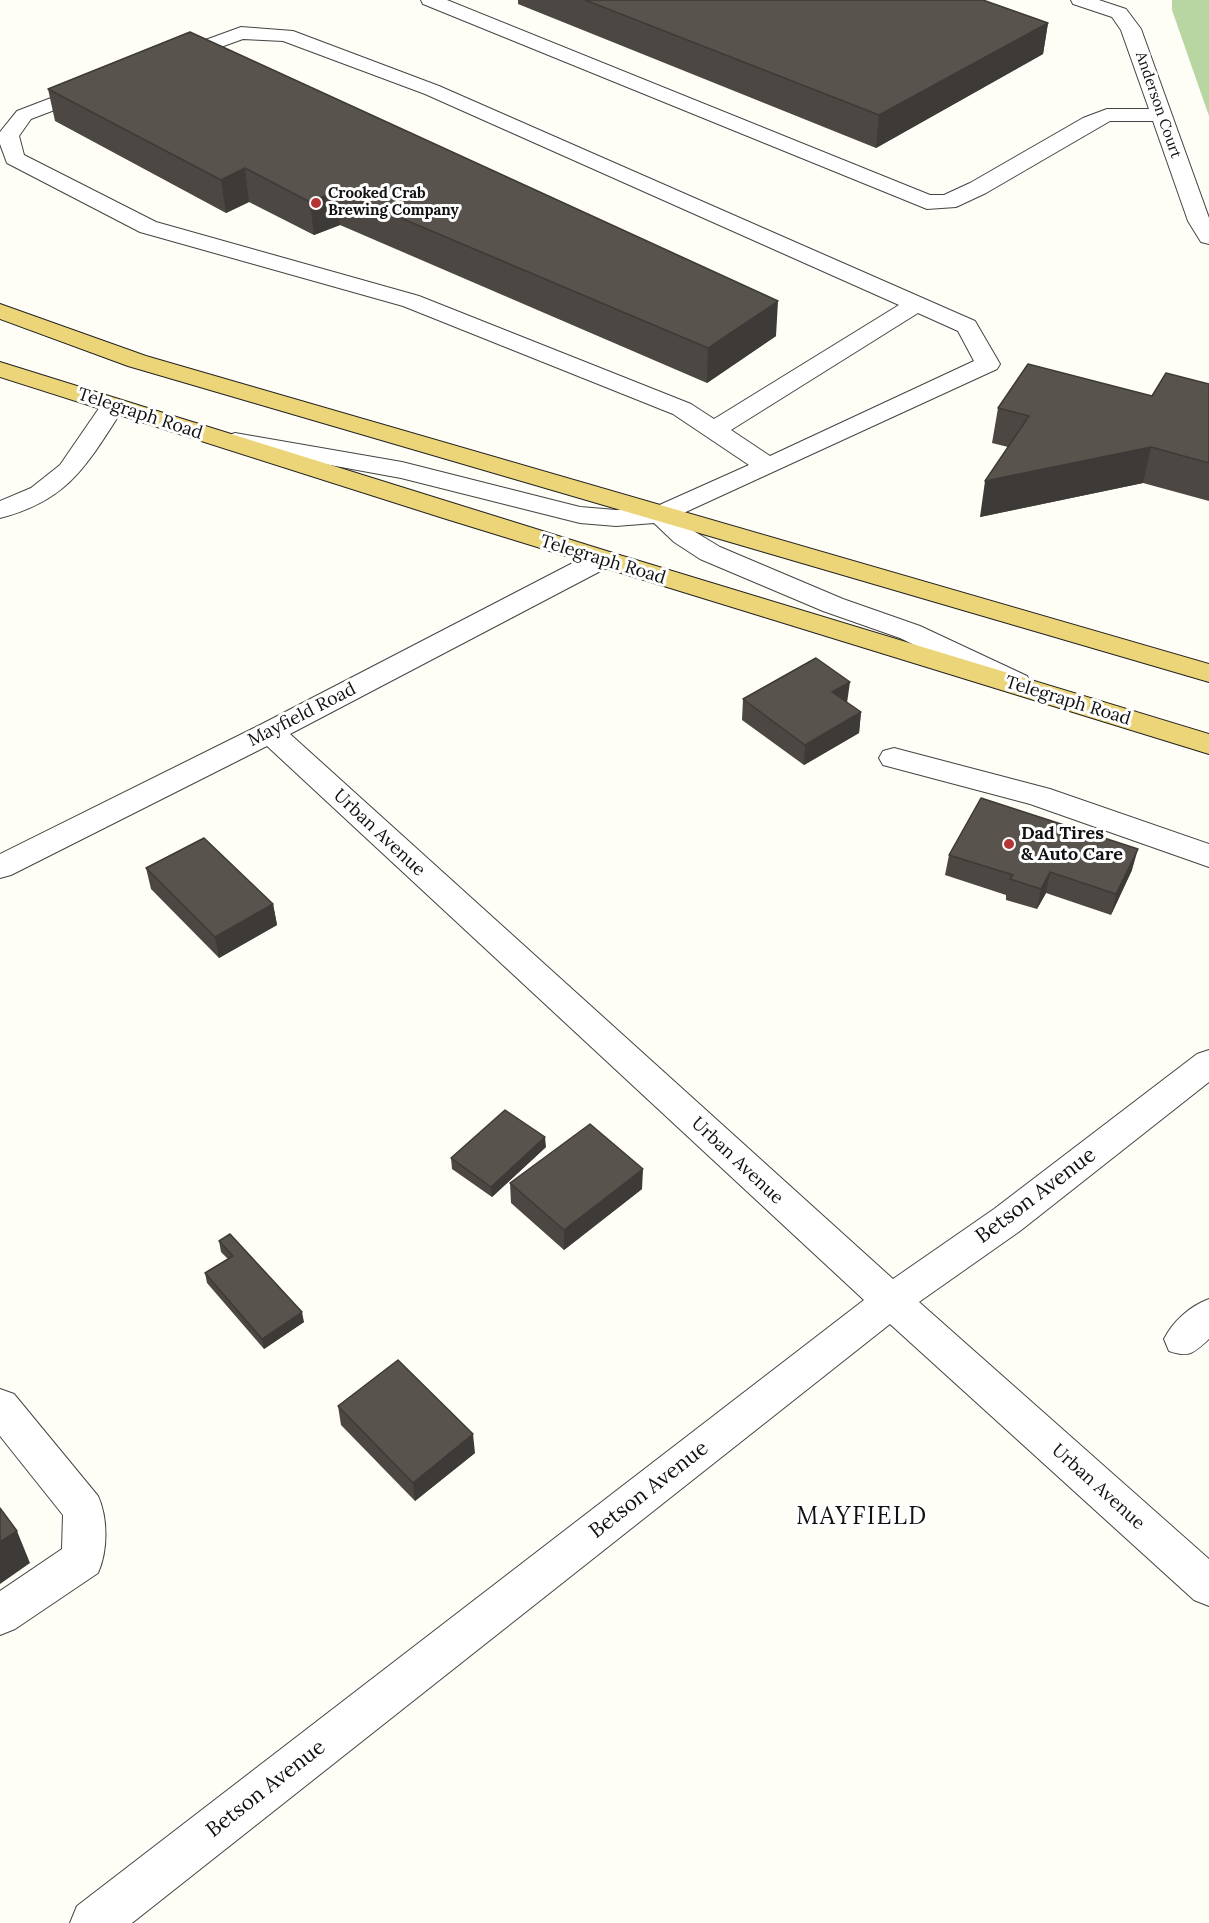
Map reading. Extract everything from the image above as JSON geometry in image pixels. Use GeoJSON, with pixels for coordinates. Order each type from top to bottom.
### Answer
{"type":"FeatureCollection","features":[{"type":"Feature","properties":{"kind":"main road"},"geometry":{"type":"LineString","coordinates":[[0,311],[137,361],[1209,673]]}},
{"type":"Feature","properties":{"kind":"main road","name":"Telegraph Road"},"geometry":{"type":"LineString","coordinates":[[0,369],[209,437],[602,559],[1209,744]]}},
{"type":"Feature","properties":{"kind":"street"},"geometry":{"type":"LineString","coordinates":[[430,0],[927,202],[948,202],[978,188],[1090,122],[1107,115],[1161,115]]}},
{"type":"Feature","properties":{"kind":"street","name":"Anderson Court"},"geometry":{"type":"LineString","coordinates":[[1080,0],[1119,13],[1131,29],[1198,221],[1209,237]]}},
{"type":"Feature","properties":{"kind":"street"},"geometry":{"type":"LineString","coordinates":[[154,66],[241,33],[286,35],[432,90],[967,326],[988,364],[660,514],[615,518],[580,514],[542,507],[402,470],[209,437]]}},
{"type":"Feature","properties":{"kind":"street"},"geometry":{"type":"LineString","coordinates":[[111,82],[24,115],[8,136],[15,158],[148,227],[411,301],[682,409],[768,466]]}},
{"type":"Feature","properties":{"kind":"street"},"geometry":{"type":"LineString","coordinates":[[713,430],[916,304]]}},
{"type":"Feature","properties":{"kind":"street"},"geometry":{"type":"LineString","coordinates":[[0,510],[40,494],[69,470],[113,406]]}},
{"type":"Feature","properties":{"kind":"street"},"geometry":{"type":"LineString","coordinates":[[660,514],[683,536],[710,553],[833,605],[910,632],[1031,690]]}},
{"type":"Feature","properties":{"kind":"street","name":"Mayfield Road"},"geometry":{"type":"LineString","coordinates":[[0,867],[270,732],[602,559]]}},
{"type":"Feature","properties":{"kind":"street","name":"Urban Avenue"},"geometry":{"type":"LineString","coordinates":[[270,732],[891,1301],[1209,1586]]}},
{"type":"Feature","properties":{"kind":"street"},"geometry":{"type":"LineString","coordinates":[[894,758],[1039,796],[1209,856]]}},
{"type":"Feature","properties":{"kind":"street","name":"Betson Avenue"},"geometry":{"type":"LineString","coordinates":[[94,1923],[891,1301],[1007,1220],[1209,1064]]}},
{"type":"Feature","properties":{"kind":"street"},"geometry":{"type":"LineString","coordinates":[[0,1406],[84,1509],[83,1559],[0,1615]]}},
{"type":"Feature","properties":{"kind":"green space"},"geometry":{"type":"Polygon","coordinates":[[[1172,0],[1209,0],[1209,116],[1172,10],[1172,0]]]}},
{"type":"Feature","properties":{"kind":"building"},"geometry":{"type":"Polygon","coordinates":[[[585,0],[983,0],[1048,23],[879,115],[585,0]]]}},
{"type":"Feature","properties":{"kind":"building"},"geometry":{"type":"Polygon","coordinates":[[[190,32],[778,301],[708,348],[337,191],[310,202],[245,168],[221,180],[48,89],[190,32]]]}},
{"type":"Feature","properties":{"kind":"building"},"geometry":{"type":"Polygon","coordinates":[[[1028,364],[1152,396],[1166,373],[1209,384],[1209,463],[1151,447],[985,481],[1029,416],[998,408],[1028,364]]]}},
{"type":"Feature","properties":{"kind":"building"},"geometry":{"type":"Polygon","coordinates":[[[816,658],[850,682],[832,692],[861,712],[805,745],[743,699],[816,658]]]}},
{"type":"Feature","properties":{"kind":"building","name":"Dad Tires & Auto Care"},"geometry":{"type":"Polygon","coordinates":[[[981,798],[1138,849],[1116,894],[1050,872],[1041,889],[1010,879],[1013,875],[949,855],[981,798]]]}},
{"type":"Feature","properties":{"kind":"building"},"geometry":{"type":"Polygon","coordinates":[[[204,838],[273,904],[215,937],[146,868],[204,838]]]}},
{"type":"Feature","properties":{"kind":"building"},"geometry":{"type":"Polygon","coordinates":[[[505,1110],[545,1137],[491,1187],[451,1158],[505,1110]]]}},
{"type":"Feature","properties":{"kind":"building"},"geometry":{"type":"Polygon","coordinates":[[[590,1124],[643,1169],[564,1230],[510,1183],[590,1124]]]}},
{"type":"Feature","properties":{"kind":"building"},"geometry":{"type":"Polygon","coordinates":[[[230,1234],[302,1312],[262,1339],[205,1273],[233,1256],[219,1241],[230,1234]]]}},
{"type":"Feature","properties":{"kind":"building"},"geometry":{"type":"Polygon","coordinates":[[[398,1360],[473,1434],[413,1483],[338,1406],[398,1360]]]}},
{"type":"Feature","properties":{"kind":"building"},"geometry":{"type":"Polygon","coordinates":[[[0,1508],[17,1531],[0,1542],[0,1508]]]}},
{"type":"Feature","properties":{"kind":"place","name":"Crooked Crab Brewing Company"},"geometry":{"type":"Point","coordinates":[316,203]}},
{"type":"Feature","properties":{"kind":"place","name":"Dad Tires & Auto Care"},"geometry":{"type":"Point","coordinates":[1009,844]}},
{"type":"Feature","properties":{"kind":"district","name":"MAYFIELD"},"geometry":{"type":"Point","coordinates":[862,1517]}}]}
